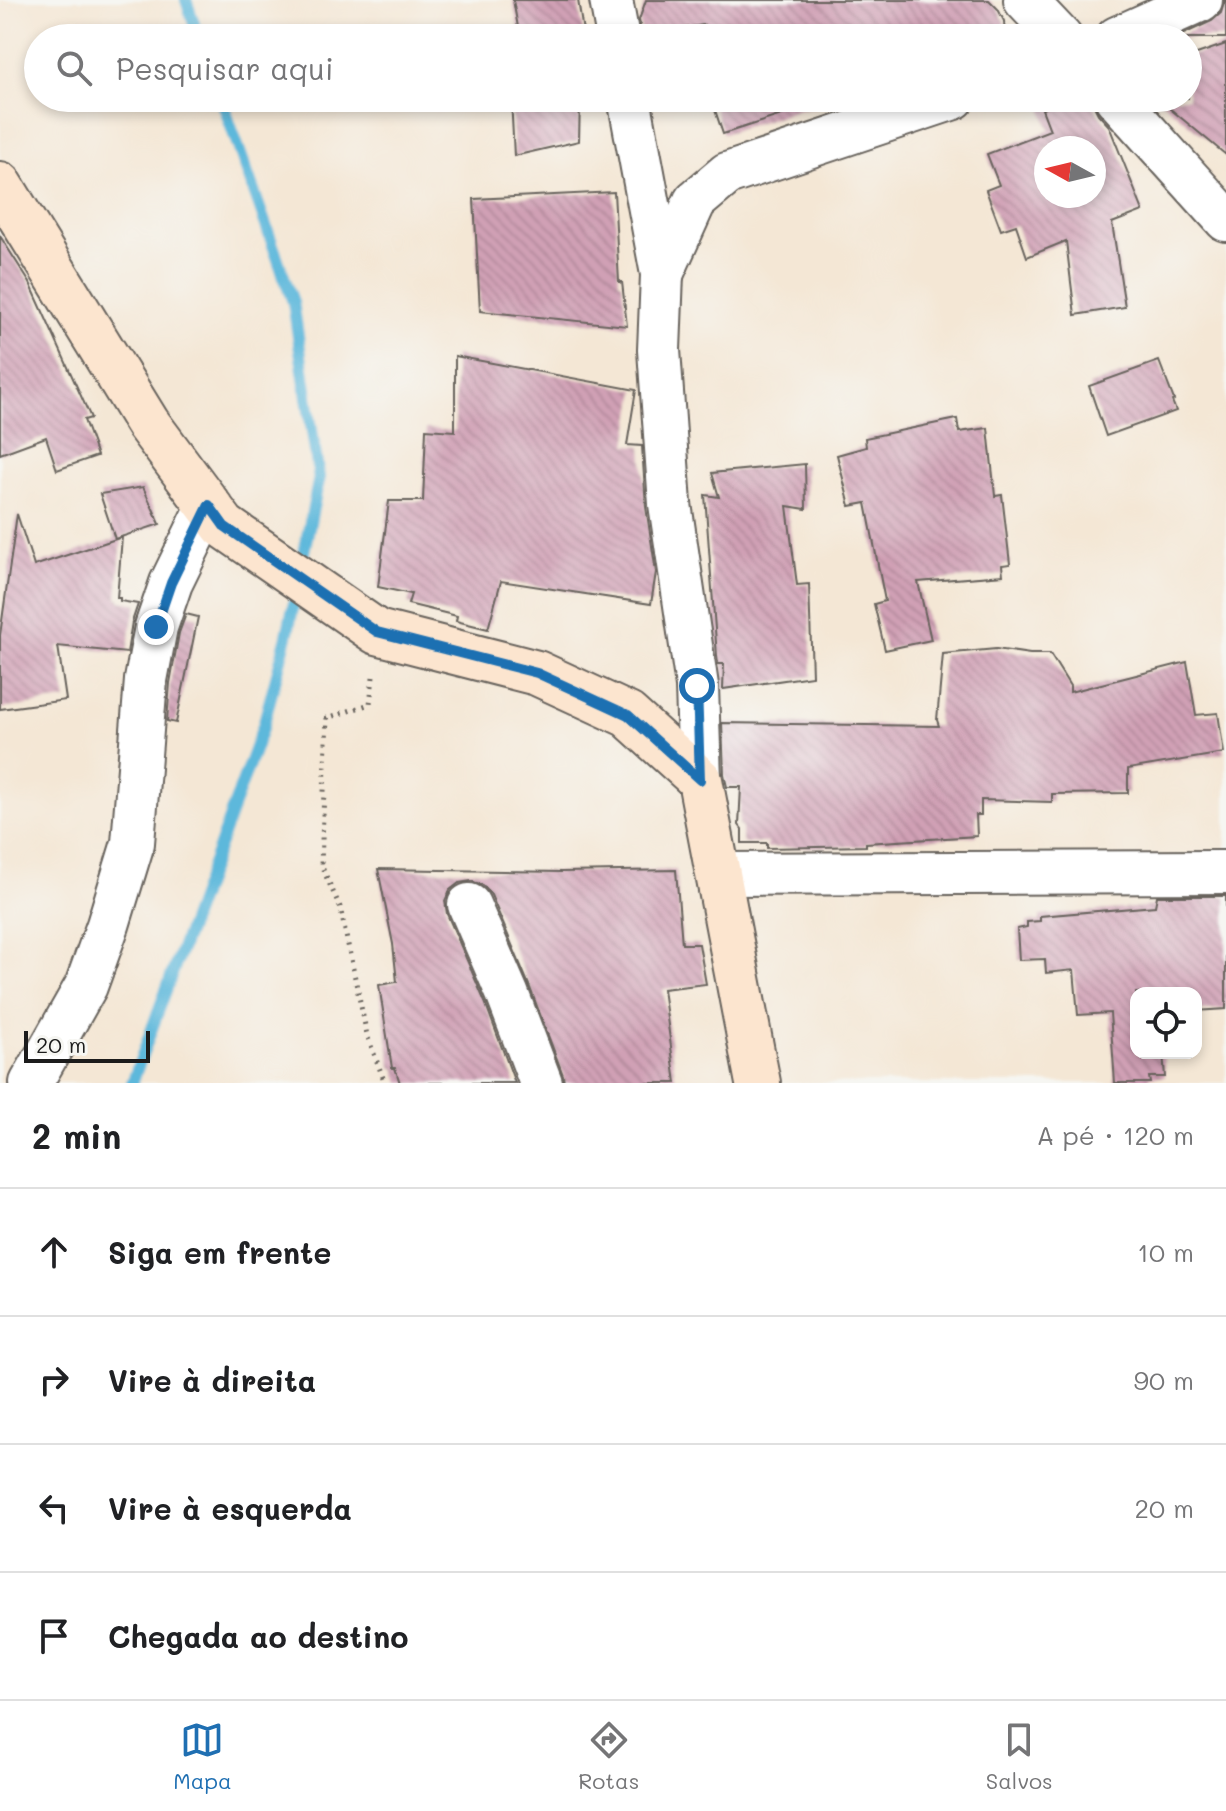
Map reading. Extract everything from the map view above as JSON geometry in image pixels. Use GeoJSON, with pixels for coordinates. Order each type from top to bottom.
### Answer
{"type":"FeatureCollection","features":[{"type":"Feature","properties":{"kind":"street"},"geometry":{"type":"LineString","coordinates":[[611,0],[615,24]]}},
{"type":"Feature","properties":{"kind":"street"},"geometry":{"type":"LineString","coordinates":[[1025,0],[1048,24]]}},
{"type":"Feature","properties":{"kind":"street"},"geometry":{"type":"LineString","coordinates":[[1148,24],[1201,0]]}},
{"type":"Feature","properties":{"kind":"street"},"geometry":{"type":"LineString","coordinates":[[632,112],[662,274],[659,350],[670,504],[697,686],[700,780],[758,1083]]}},
{"type":"Feature","properties":{"kind":"street"},"geometry":{"type":"LineString","coordinates":[[662,274],[695,201],[727,174],[912,112]]}},
{"type":"Feature","properties":{"kind":"street"},"geometry":{"type":"LineString","coordinates":[[1129,112],[1226,220]]}},
{"type":"Feature","properties":{"kind":"street"},"geometry":{"type":"LineString","coordinates":[[0,184],[148,424],[216,515],[377,632],[537,673],[628,715],[700,780]]}},
{"type":"Feature","properties":{"kind":"street"},"geometry":{"type":"LineString","coordinates":[[31,1083],[86,986],[108,925],[133,843],[146,680],[156,627],[171,583],[216,515]]}},
{"type":"Feature","properties":{"kind":"street"},"geometry":{"type":"LineString","coordinates":[[718,874],[1226,872]]}},
{"type":"Feature","properties":{"kind":"street"},"geometry":{"type":"LineString","coordinates":[[469,905],[541,1083]]}},
{"type":"Feature","properties":{"kind":"path"},"geometry":{"type":"LineString","coordinates":[[377,632],[370,704],[327,718],[321,865],[340,907],[367,1035],[385,1083]]}},
{"type":"Feature","properties":{"kind":"building"},"geometry":{"type":"Polygon","coordinates":[[[513,0],[578,0],[582,24],[517,24],[513,0]]]}},
{"type":"Feature","properties":{"kind":"building"},"geometry":{"type":"Polygon","coordinates":[[[646,0],[989,0],[998,9],[1004,24],[640,24],[646,0]]]}},
{"type":"Feature","properties":{"kind":"building"},"geometry":{"type":"Polygon","coordinates":[[[1226,0],[1226,38],[1202,38],[1202,26],[1221,13],[1226,0]]]}},
{"type":"Feature","properties":{"kind":"building"},"geometry":{"type":"Polygon","coordinates":[[[1226,44],[1226,155],[1174,112],[1202,112],[1202,52],[1226,44]]]}},
{"type":"Feature","properties":{"kind":"building"},"geometry":{"type":"Polygon","coordinates":[[[512,112],[580,112],[579,141],[514,156],[512,112]]]}},
{"type":"Feature","properties":{"kind":"building"},"geometry":{"type":"Polygon","coordinates":[[[716,112],[791,112],[723,134],[716,112]]]}},
{"type":"Feature","properties":{"kind":"building"},"geometry":{"type":"Polygon","coordinates":[[[1043,112],[1097,112],[1109,126],[1143,211],[1112,223],[1125,307],[1075,315],[1066,241],[1027,257],[1016,225],[1001,230],[986,190],[999,185],[987,154],[1034,136],[1034,208],[1106,208],[1106,136],[1034,136],[1050,130],[1043,112]]]}},
{"type":"Feature","properties":{"kind":"building"},"geometry":{"type":"Polygon","coordinates":[[[614,192],[619,282],[622,282],[627,326],[480,311],[474,199],[614,192]]]}},
{"type":"Feature","properties":{"kind":"building"},"geometry":{"type":"Polygon","coordinates":[[[0,236],[30,283],[91,418],[84,420],[97,456],[57,470],[46,437],[0,454],[0,236]]]}},
{"type":"Feature","properties":{"kind":"building"},"geometry":{"type":"Polygon","coordinates":[[[455,356],[636,390],[627,445],[642,446],[646,507],[656,572],[651,604],[501,581],[488,629],[456,621],[457,616],[408,604],[411,594],[378,587],[389,501],[423,501],[426,429],[455,431],[455,356]]]}},
{"type":"Feature","properties":{"kind":"building"},"geometry":{"type":"Polygon","coordinates":[[[1159,361],[1176,411],[1106,436],[1089,386],[1159,361]]]}},
{"type":"Feature","properties":{"kind":"building"},"geometry":{"type":"Polygon","coordinates":[[[957,419],[959,432],[988,428],[995,496],[1002,495],[1010,564],[1002,565],[1003,575],[918,582],[931,640],[885,650],[874,604],[885,601],[866,503],[850,506],[837,455],[866,447],[865,438],[957,419]]]}},
{"type":"Feature","properties":{"kind":"building"},"geometry":{"type":"Polygon","coordinates":[[[805,464],[806,509],[787,506],[797,585],[809,584],[812,676],[723,689],[724,664],[718,664],[717,656],[705,495],[719,497],[712,473],[805,464]]]}},
{"type":"Feature","properties":{"kind":"building"},"geometry":{"type":"Polygon","coordinates":[[[143,487],[160,524],[115,539],[100,494],[143,487]]]}},
{"type":"Feature","properties":{"kind":"building"},"geometry":{"type":"Polygon","coordinates":[[[17,514],[34,566],[122,537],[117,598],[138,604],[127,653],[58,646],[66,700],[0,709],[0,635],[17,514]]]}},
{"type":"Feature","properties":{"kind":"building"},"geometry":{"type":"Polygon","coordinates":[[[186,614],[198,617],[176,723],[167,721],[170,683],[179,633],[186,614]]]}},
{"type":"Feature","properties":{"kind":"building"},"geometry":{"type":"Polygon","coordinates":[[[996,649],[1050,654],[1070,686],[1070,692],[1187,662],[1196,715],[1218,713],[1224,753],[1128,769],[1128,793],[1052,794],[1052,802],[981,800],[981,815],[976,815],[977,836],[866,843],[866,846],[767,848],[767,843],[742,843],[739,825],[741,787],[727,787],[722,723],[939,726],[943,654],[996,649]]]}},
{"type":"Feature","properties":{"kind":"building"},"geometry":{"type":"Polygon","coordinates":[[[378,869],[676,870],[682,944],[699,944],[706,984],[663,989],[676,1083],[564,1083],[529,985],[491,895],[483,885],[471,881],[459,883],[450,890],[445,901],[447,914],[485,1002],[515,1083],[400,1083],[395,1068],[392,1068],[379,985],[397,982],[378,869]]]}},
{"type":"Feature","properties":{"kind":"building"},"geometry":{"type":"Polygon","coordinates":[[[1157,896],[1226,896],[1226,1009],[1202,1011],[1202,987],[1130,987],[1130,1059],[1164,1059],[1165,1077],[1149,1077],[1150,1083],[1115,1083],[1110,1013],[1078,1015],[1074,970],[1046,973],[1045,959],[1019,960],[1017,929],[1027,927],[1027,922],[1040,921],[1040,916],[1155,906],[1157,896]]]}},
{"type":"Feature","properties":{"kind":"waterway"},"geometry":{"type":"LineString","coordinates":[[186,0],[194,24]]}},
{"type":"Feature","properties":{"kind":"waterway"},"geometry":{"type":"LineString","coordinates":[[226,112],[293,302],[319,478],[300,571]]}},
{"type":"Feature","properties":{"kind":"waterway"},"geometry":{"type":"LineString","coordinates":[[132,1083],[263,726],[297,589]]}},
{"type":"Feature","properties":{"kind":"route"},"geometry":{"type":"LineString","coordinates":[[156,627],[171,583],[209,505],[224,526],[377,632],[537,673],[628,715],[700,780],[697,686]]}}]}
